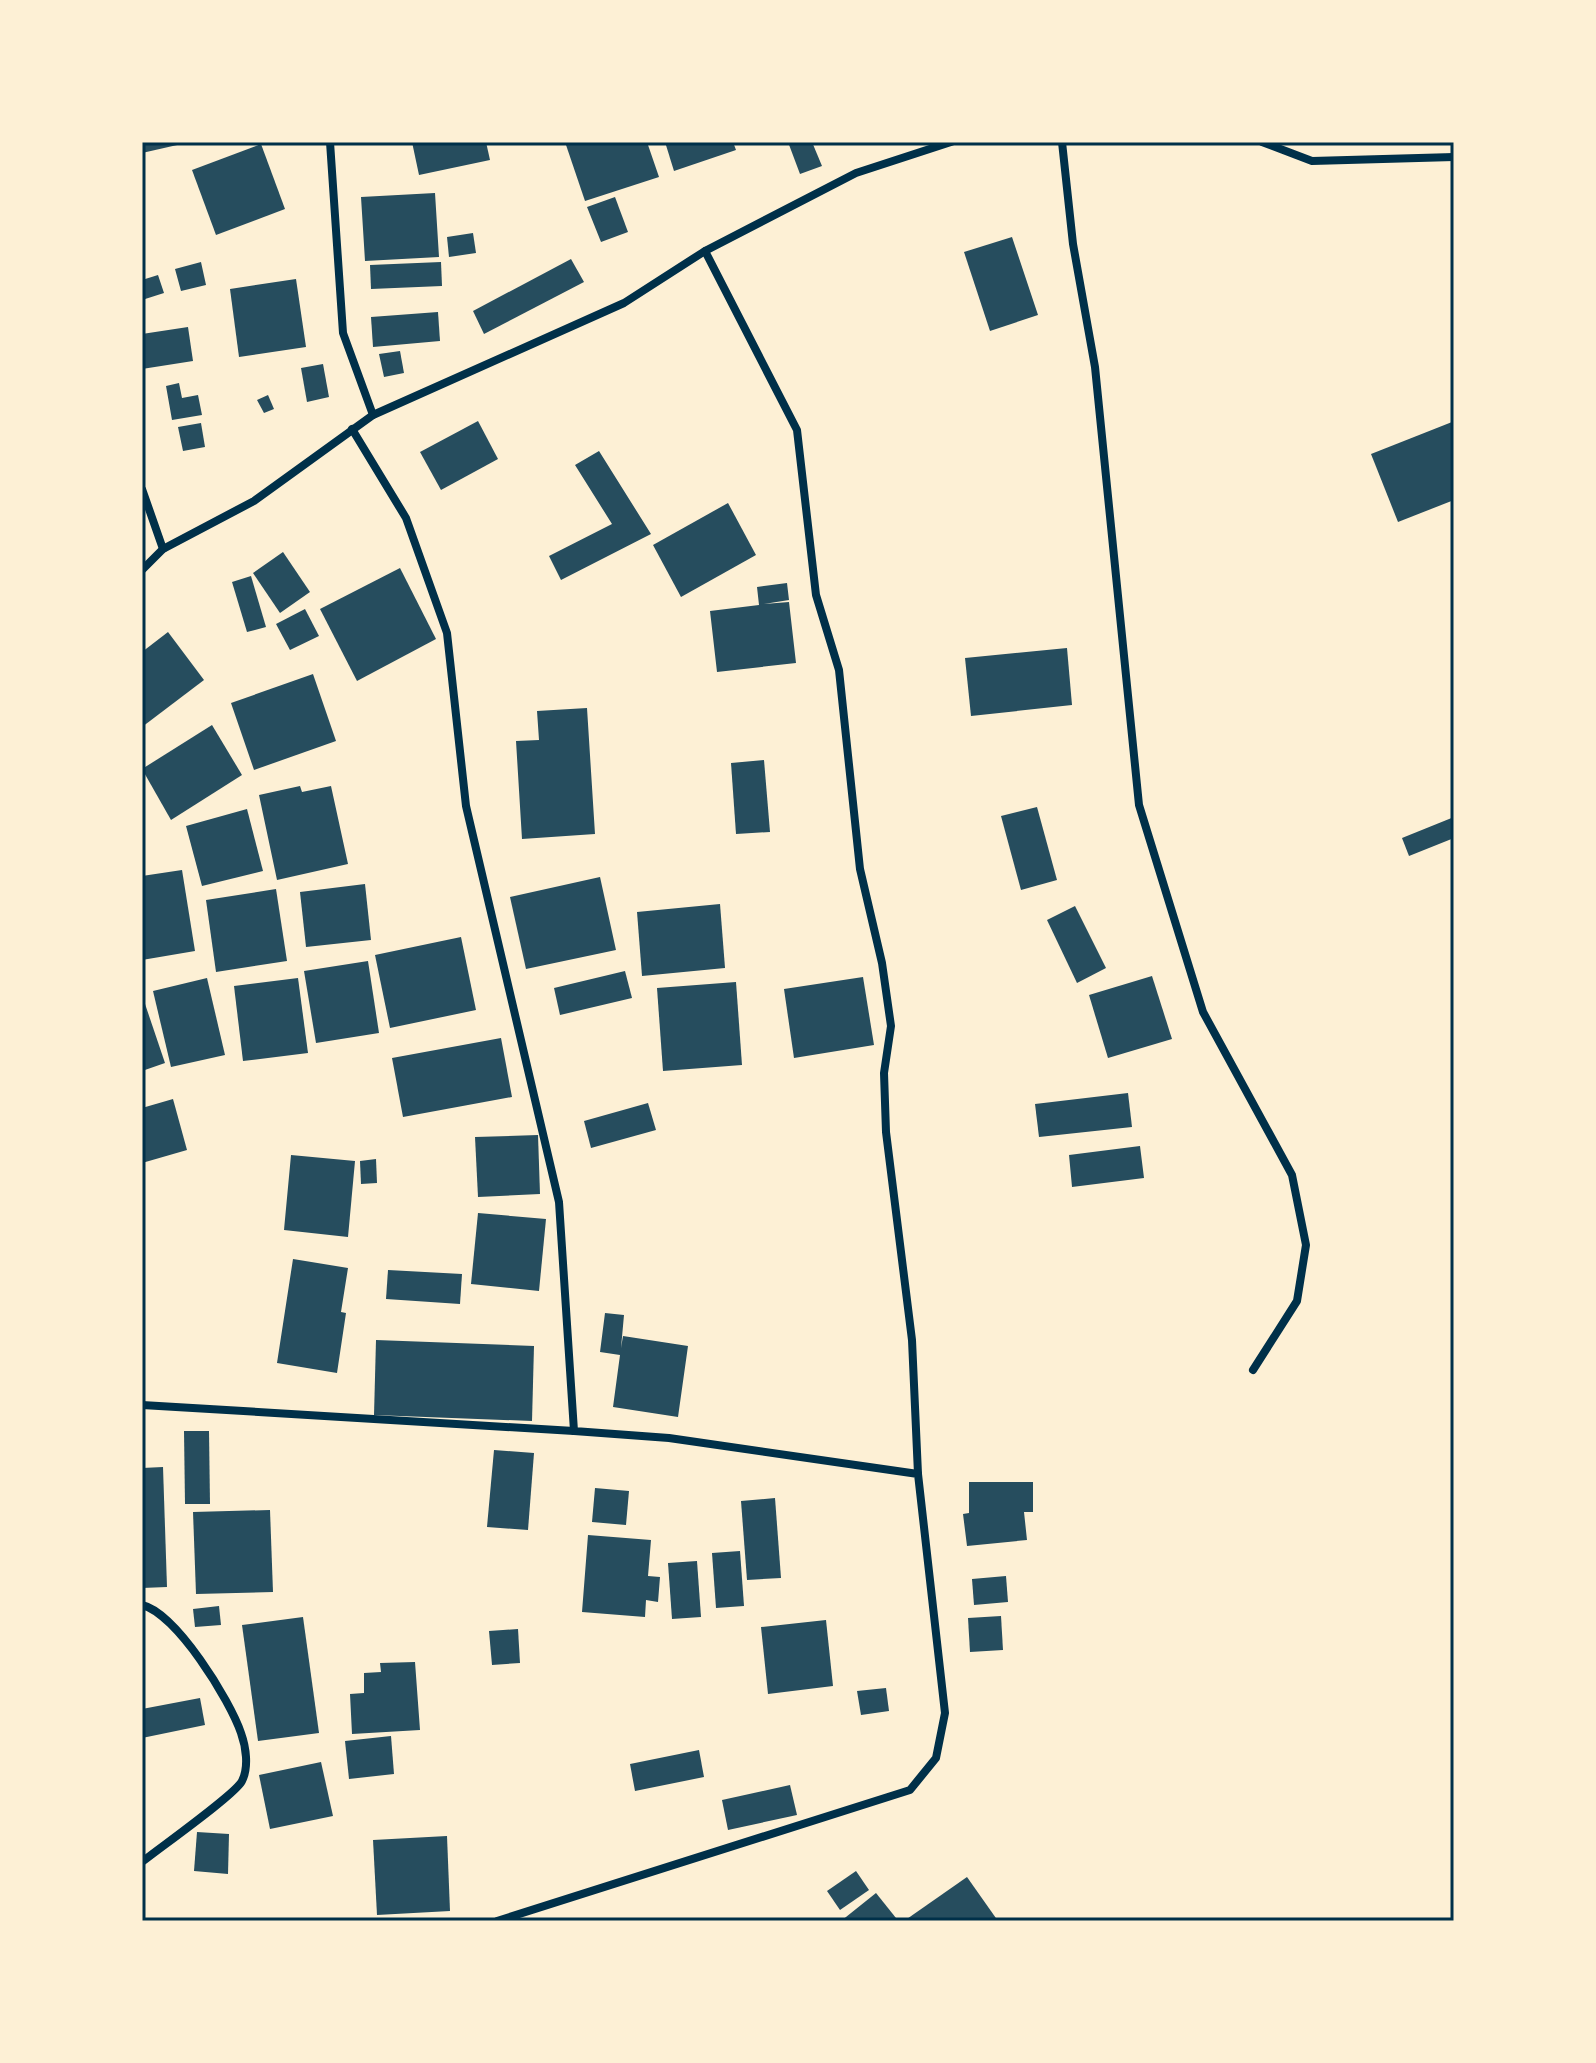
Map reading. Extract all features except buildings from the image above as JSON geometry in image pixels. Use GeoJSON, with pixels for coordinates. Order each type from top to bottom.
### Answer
{"type":"FeatureCollection","features":[{"type":"Feature","properties":{"kind":"street"},"geometry":{"type":"LineString","coordinates":[[330,142],[343,333],[373,415]]}},
{"type":"Feature","properties":{"kind":"street"},"geometry":{"type":"LineString","coordinates":[[142,570],[163,549],[254,501],[373,415],[624,303],[705,251],[856,173],[951,142]]}},
{"type":"Feature","properties":{"kind":"street"},"geometry":{"type":"LineString","coordinates":[[1062,142],[1073,244],[1095,367],[1139,805],[1203,1012],[1292,1175],[1306,1245],[1297,1301],[1253,1370]]}},
{"type":"Feature","properties":{"kind":"street"},"geometry":{"type":"LineString","coordinates":[[1262,142],[1312,161],[1454,157]]}},
{"type":"Feature","properties":{"kind":"street"},"geometry":{"type":"LineString","coordinates":[[497,1921],[910,1790],[936,1758],[945,1713],[918,1474],[912,1340],[886,1132],[884,1073],[891,1026],[882,963],[860,869],[839,670],[816,595],[797,430],[705,251]]}},
{"type":"Feature","properties":{"kind":"street"},"geometry":{"type":"LineString","coordinates":[[352,429],[406,518],[447,633],[466,806],[559,1202],[574,1431]]}},
{"type":"Feature","properties":{"kind":"street"},"geometry":{"type":"LineString","coordinates":[[142,489],[163,549]]}},
{"type":"Feature","properties":{"kind":"street"},"geometry":{"type":"LineString","coordinates":[[142,1405],[669,1438],[918,1474]]}},
{"type":"Feature","properties":{"kind":"street"},"geometry":{"type":"LineString","coordinates":[[142,1605],[150,1607],[180,1633],[212,1677],[241,1732],[247,1760],[241,1783],[142,1862]]}}]}
